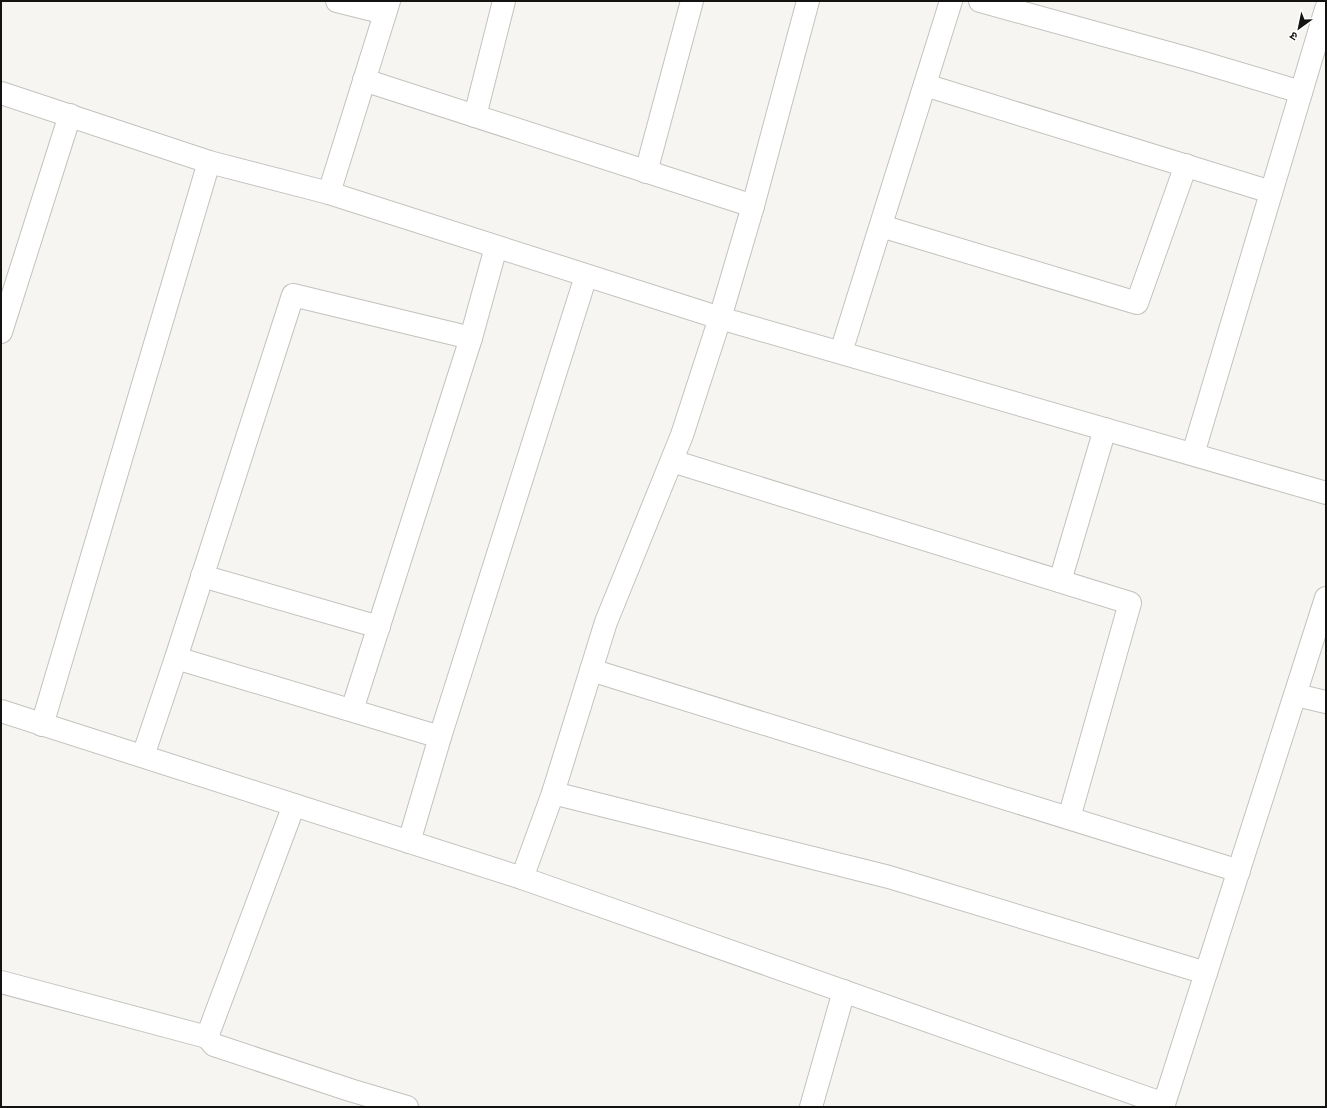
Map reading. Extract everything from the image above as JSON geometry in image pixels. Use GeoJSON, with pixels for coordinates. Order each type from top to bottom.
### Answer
{"type":"FeatureCollection","features":[{"type":"Feature","properties":{"kind":"street"},"geometry":{"type":"LineString","coordinates":[[329,193],[387,7],[337,1]]}},
{"type":"Feature","properties":{"kind":"street"},"geometry":{"type":"LineString","coordinates":[[474,116],[504,1]]}},
{"type":"Feature","properties":{"kind":"street"},"geometry":{"type":"LineString","coordinates":[[646,172],[692,1]]}},
{"type":"Feature","properties":{"kind":"street"},"geometry":{"type":"LineString","coordinates":[[522,878],[553,793],[606,622],[682,435],[720,318],[753,206],[808,1]]}},
{"type":"Feature","properties":{"kind":"street"},"geometry":{"type":"LineString","coordinates":[[841,352],[951,1]]}},
{"type":"Feature","properties":{"kind":"street"},"geometry":{"type":"LineString","coordinates":[[980,1],[1194,60],[1301,92]]}},
{"type":"Feature","properties":{"kind":"street"},"geometry":{"type":"LineString","coordinates":[[1193,454],[1326,8]]}},
{"type":"Feature","properties":{"kind":"street"},"geometry":{"type":"LineString","coordinates":[[364,80],[753,206]]}},
{"type":"Feature","properties":{"kind":"street"},"geometry":{"type":"LineString","coordinates":[[925,85],[1271,192]]}},
{"type":"Feature","properties":{"kind":"street"},"geometry":{"type":"LineString","coordinates":[[1,93],[209,162],[329,193],[720,318],[1326,493]]}},
{"type":"Feature","properties":{"kind":"street"},"geometry":{"type":"LineString","coordinates":[[1,332],[70,115]]}},
{"type":"Feature","properties":{"kind":"street"},"geometry":{"type":"LineString","coordinates":[[42,724],[209,162]]}},
{"type":"Feature","properties":{"kind":"street"},"geometry":{"type":"LineString","coordinates":[[881,226],[1137,304],[1186,165]]}},
{"type":"Feature","properties":{"kind":"street"},"geometry":{"type":"LineString","coordinates":[[352,710],[471,338],[496,246]]}},
{"type":"Feature","properties":{"kind":"street"},"geometry":{"type":"LineString","coordinates":[[409,842],[440,737],[586,276]]}},
{"type":"Feature","properties":{"kind":"street"},"geometry":{"type":"LineString","coordinates":[[143,756],[293,295],[471,338]]}},
{"type":"Feature","properties":{"kind":"street"},"geometry":{"type":"LineString","coordinates":[[1060,581],[1105,429]]}},
{"type":"Feature","properties":{"kind":"street"},"geometry":{"type":"LineString","coordinates":[[672,461],[1130,602],[1069,818]]}},
{"type":"Feature","properties":{"kind":"street"},"geometry":{"type":"LineString","coordinates":[[202,576],[379,627]]}},
{"type":"Feature","properties":{"kind":"street"},"geometry":{"type":"LineString","coordinates":[[1,712],[522,878],[1164,1105],[1326,598]]}},
{"type":"Feature","properties":{"kind":"street"},"geometry":{"type":"LineString","coordinates":[[176,658],[440,737]]}},
{"type":"Feature","properties":{"kind":"street"},"geometry":{"type":"LineString","coordinates":[[591,670],[1239,871]]}},
{"type":"Feature","properties":{"kind":"street"},"geometry":{"type":"LineString","coordinates":[[1296,695],[1326,702]]}},
{"type":"Feature","properties":{"kind":"street"},"geometry":{"type":"LineString","coordinates":[[553,793],[889,877],[1206,973]]}},
{"type":"Feature","properties":{"kind":"street"},"geometry":{"type":"LineString","coordinates":[[207,1037],[294,805]]}},
{"type":"Feature","properties":{"kind":"street"},"geometry":{"type":"LineString","coordinates":[[1,982],[207,1037],[214,1044],[348,1098],[407,1107]]}},
{"type":"Feature","properties":{"kind":"street"},"geometry":{"type":"LineString","coordinates":[[811,1107],[844,991]]}}]}
